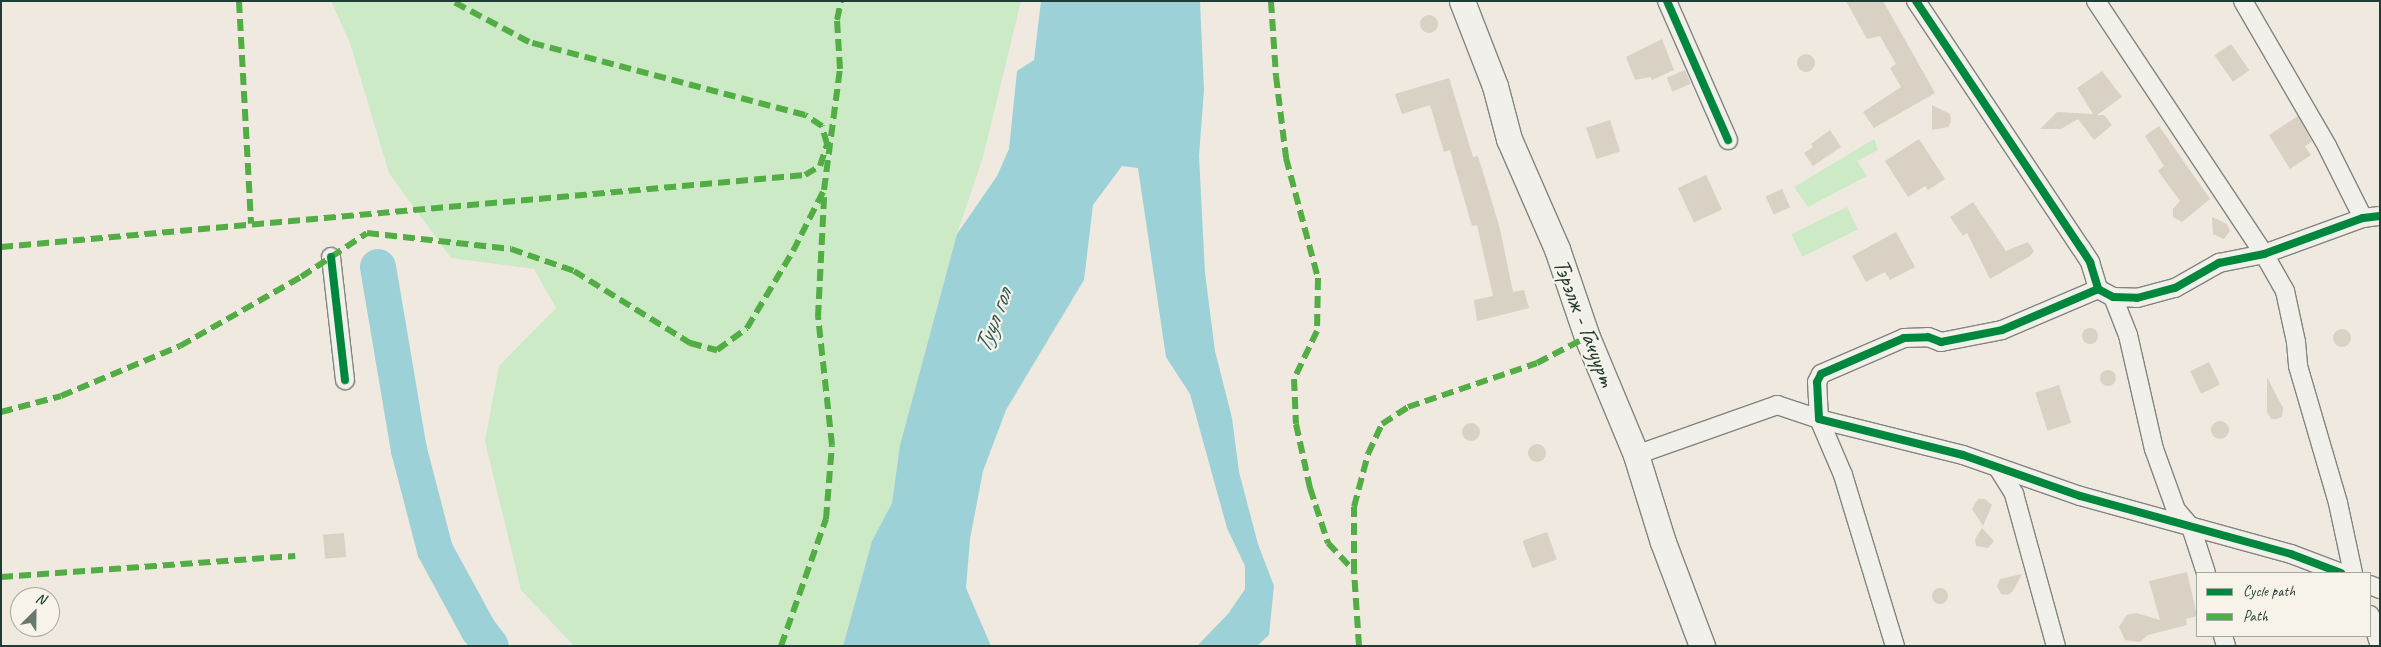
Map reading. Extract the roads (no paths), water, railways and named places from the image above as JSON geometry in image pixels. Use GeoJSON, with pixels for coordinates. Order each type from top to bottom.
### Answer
{"type":"FeatureCollection","features":[{"type":"Feature","properties":{"kind":"main road","name":"Тэрэлж - Гачуурт"},"geometry":{"type":"LineString","coordinates":[[1462,1],[1494,86],[1509,139],[1556,249],[1586,337],[1636,455],[1663,542],[1702,646]]}},
{"type":"Feature","properties":{"kind":"street"},"geometry":{"type":"LineString","coordinates":[[1667,1],[1728,140]]}},
{"type":"Feature","properties":{"kind":"street"},"geometry":{"type":"LineString","coordinates":[[1916,1],[2090,262],[2098,289]]}},
{"type":"Feature","properties":{"kind":"street"},"geometry":{"type":"LineString","coordinates":[[2096,1],[2264,254],[2285,292],[2296,342],[2298,366],[2338,503],[2353,572]]}},
{"type":"Feature","properties":{"kind":"street"},"geometry":{"type":"LineString","coordinates":[[1895,646],[1843,475],[1819,419],[1817,382],[1821,374],[1904,338],[1928,337],[1941,342],[2002,330],[2098,289],[2114,296],[2137,298],[2176,288],[2219,262],[2264,254],[2371,217],[2327,146],[2243,1]]}},
{"type":"Feature","properties":{"kind":"street"},"geometry":{"type":"LineString","coordinates":[[331,257],[345,380]]}},
{"type":"Feature","properties":{"kind":"street"},"geometry":{"type":"LineString","coordinates":[[2114,296],[2128,335],[2154,449],[2176,510],[2191,527],[2206,572]]}},
{"type":"Feature","properties":{"kind":"street"},"geometry":{"type":"LineString","coordinates":[[1636,455],[1777,405],[1819,419],[1962,454],[2080,496],[2291,554],[2337,572]]}},
{"type":"Feature","properties":{"kind":"street"},"geometry":{"type":"LineString","coordinates":[[1998,468],[2014,494],[2056,646]]}},
{"type":"Feature","properties":{"kind":"street"},"geometry":{"type":"LineString","coordinates":[[2371,618],[2380,645]]}},
{"type":"Feature","properties":{"kind":"water","name":"Туул гол"},"geometry":{"type":"Polygon","coordinates":[[[1041,1],[1200,1],[1204,90],[1199,156],[1205,273],[1215,351],[1232,418],[1239,472],[1258,544],[1274,586],[1269,635],[1257,646],[1197,646],[1228,614],[1245,589],[1245,566],[1227,528],[1190,394],[1166,357],[1138,168],[1122,166],[1093,205],[1084,280],[1006,410],[983,471],[970,539],[966,588],[991,646],[843,646],[872,541],[892,503],[900,445],[957,234],[997,176],[1009,149],[1017,71],[1034,60],[1041,1]]]}},
{"type":"Feature","properties":{"kind":"waterway"},"geometry":{"type":"LineString","coordinates":[[378,267],[409,450],[435,550],[478,629],[491,646]]}}]}
